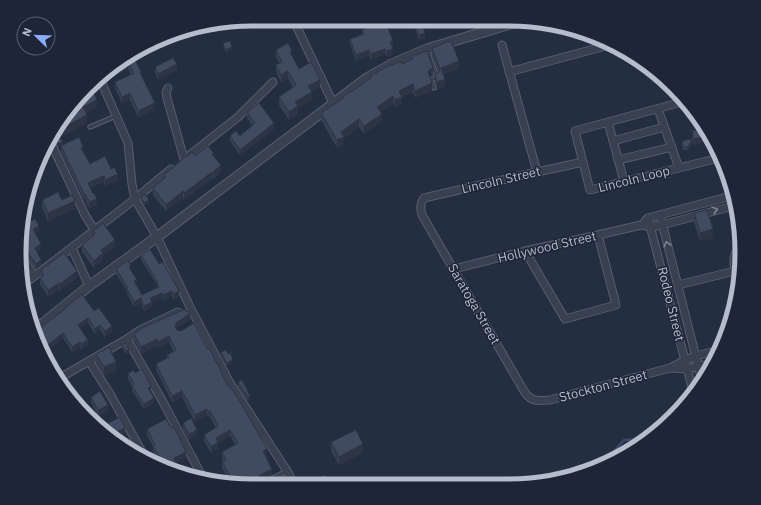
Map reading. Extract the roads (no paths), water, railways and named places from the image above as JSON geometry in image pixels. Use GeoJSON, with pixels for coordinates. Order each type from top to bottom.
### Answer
{"type":"FeatureCollection","features":[{"type":"Feature","properties":{"kind":"street"},"geometry":{"type":"LineString","coordinates":[[296,26],[333,103]]}},
{"type":"Feature","properties":{"kind":"street"},"geometry":{"type":"LineString","coordinates":[[39,328],[89,286],[157,237],[367,78],[392,64],[427,49],[503,26]]}},
{"type":"Feature","properties":{"kind":"street"},"geometry":{"type":"LineString","coordinates":[[502,45],[537,172]]}},
{"type":"Feature","properties":{"kind":"street"},"geometry":{"type":"LineString","coordinates":[[510,72],[603,47]]}},
{"type":"Feature","properties":{"kind":"street"},"geometry":{"type":"LineString","coordinates":[[28,281],[95,231],[238,117],[273,82]]}},
{"type":"Feature","properties":{"kind":"street"},"geometry":{"type":"LineString","coordinates":[[102,83],[128,143],[135,199],[157,237],[190,307],[195,323],[230,383],[291,479]]}},
{"type":"Feature","properties":{"kind":"street"},"geometry":{"type":"LineString","coordinates":[[168,88],[166,92],[167,98],[184,159]]}},
{"type":"Feature","properties":{"kind":"street","name":"Lincoln Loop"},"geometry":{"type":"LineString","coordinates":[[679,103],[575,131],[590,190],[715,159]]}},
{"type":"Feature","properties":{"kind":"street"},"geometry":{"type":"LineString","coordinates":[[658,109],[679,168]]}},
{"type":"Feature","properties":{"kind":"street"},"geometry":{"type":"LineString","coordinates":[[608,122],[624,181]]}},
{"type":"Feature","properties":{"kind":"street"},"geometry":{"type":"LineString","coordinates":[[613,141],[664,127]]}},
{"type":"Feature","properties":{"kind":"street"},"geometry":{"type":"LineString","coordinates":[[52,146],[85,215],[95,231]]}},
{"type":"Feature","properties":{"kind":"street"},"geometry":{"type":"LineString","coordinates":[[618,160],[672,147]]}},
{"type":"Feature","properties":{"kind":"street","name":"Lincoln Street"},"geometry":{"type":"LineString","coordinates":[[421,203],[424,198],[583,162]]}},
{"type":"Feature","properties":{"kind":"street"},"geometry":{"type":"LineString","coordinates":[[641,224],[648,218],[728,197]]}},
{"type":"Feature","properties":{"kind":"street","name":"Saratoga Street"},"geometry":{"type":"LineString","coordinates":[[421,203],[420,209],[422,214],[528,398],[534,400]]}},
{"type":"Feature","properties":{"kind":"street"},"geometry":{"type":"LineString","coordinates":[[641,224],[650,227],[662,225],[731,207]]}},
{"type":"Feature","properties":{"kind":"street","name":"Rodeo Street"},"geometry":{"type":"LineString","coordinates":[[660,215],[700,373]]}},
{"type":"Feature","properties":{"kind":"street","name":"Rodeo Street"},"geometry":{"type":"LineString","coordinates":[[648,218],[691,385]]}},
{"type":"Feature","properties":{"kind":"street","name":"Hollywood Street"},"geometry":{"type":"LineString","coordinates":[[454,269],[641,224]]}},
{"type":"Feature","properties":{"kind":"street"},"geometry":{"type":"LineString","coordinates":[[525,251],[565,319],[616,305],[598,235]]}},
{"type":"Feature","properties":{"kind":"street"},"geometry":{"type":"LineString","coordinates":[[72,248],[89,286]]}},
{"type":"Feature","properties":{"kind":"street"},"geometry":{"type":"LineString","coordinates":[[735,253],[735,264]]}},
{"type":"Feature","properties":{"kind":"street"},"geometry":{"type":"LineString","coordinates":[[26,263],[34,275]]}},
{"type":"Feature","properties":{"kind":"street"},"geometry":{"type":"LineString","coordinates":[[678,285],[734,273]]}},
{"type":"Feature","properties":{"kind":"street"},"geometry":{"type":"LineString","coordinates":[[63,376],[140,330],[190,307]]}},
{"type":"Feature","properties":{"kind":"street"},"geometry":{"type":"LineString","coordinates":[[127,339],[164,402],[200,473]]}},
{"type":"Feature","properties":{"kind":"street"},"geometry":{"type":"LineString","coordinates":[[670,368],[685,360],[712,352]]}},
{"type":"Feature","properties":{"kind":"street"},"geometry":{"type":"LineString","coordinates":[[89,361],[110,394],[142,450]]}},
{"type":"Feature","properties":{"kind":"street"},"geometry":{"type":"LineString","coordinates":[[670,368],[687,369],[706,365]]}},
{"type":"Feature","properties":{"kind":"street","name":"Stockton Street"},"geometry":{"type":"LineString","coordinates":[[534,400],[550,400],[670,368]]}},
{"type":"Feature","properties":{"kind":"lane"},"geometry":{"type":"LineString","coordinates":[[427,49],[437,77],[431,80],[434,88]]}},
{"type":"Feature","properties":{"kind":"lane"},"geometry":{"type":"LineString","coordinates":[[90,126],[116,116]]}},
{"type":"Feature","properties":{"kind":"lane"},"geometry":{"type":"LineString","coordinates":[[271,479],[287,471]]}},
{"type":"Feature","properties":{"kind":"waterway"},"geometry":{"type":"LineString","coordinates":[[611,455],[624,440],[636,439]]}}]}
